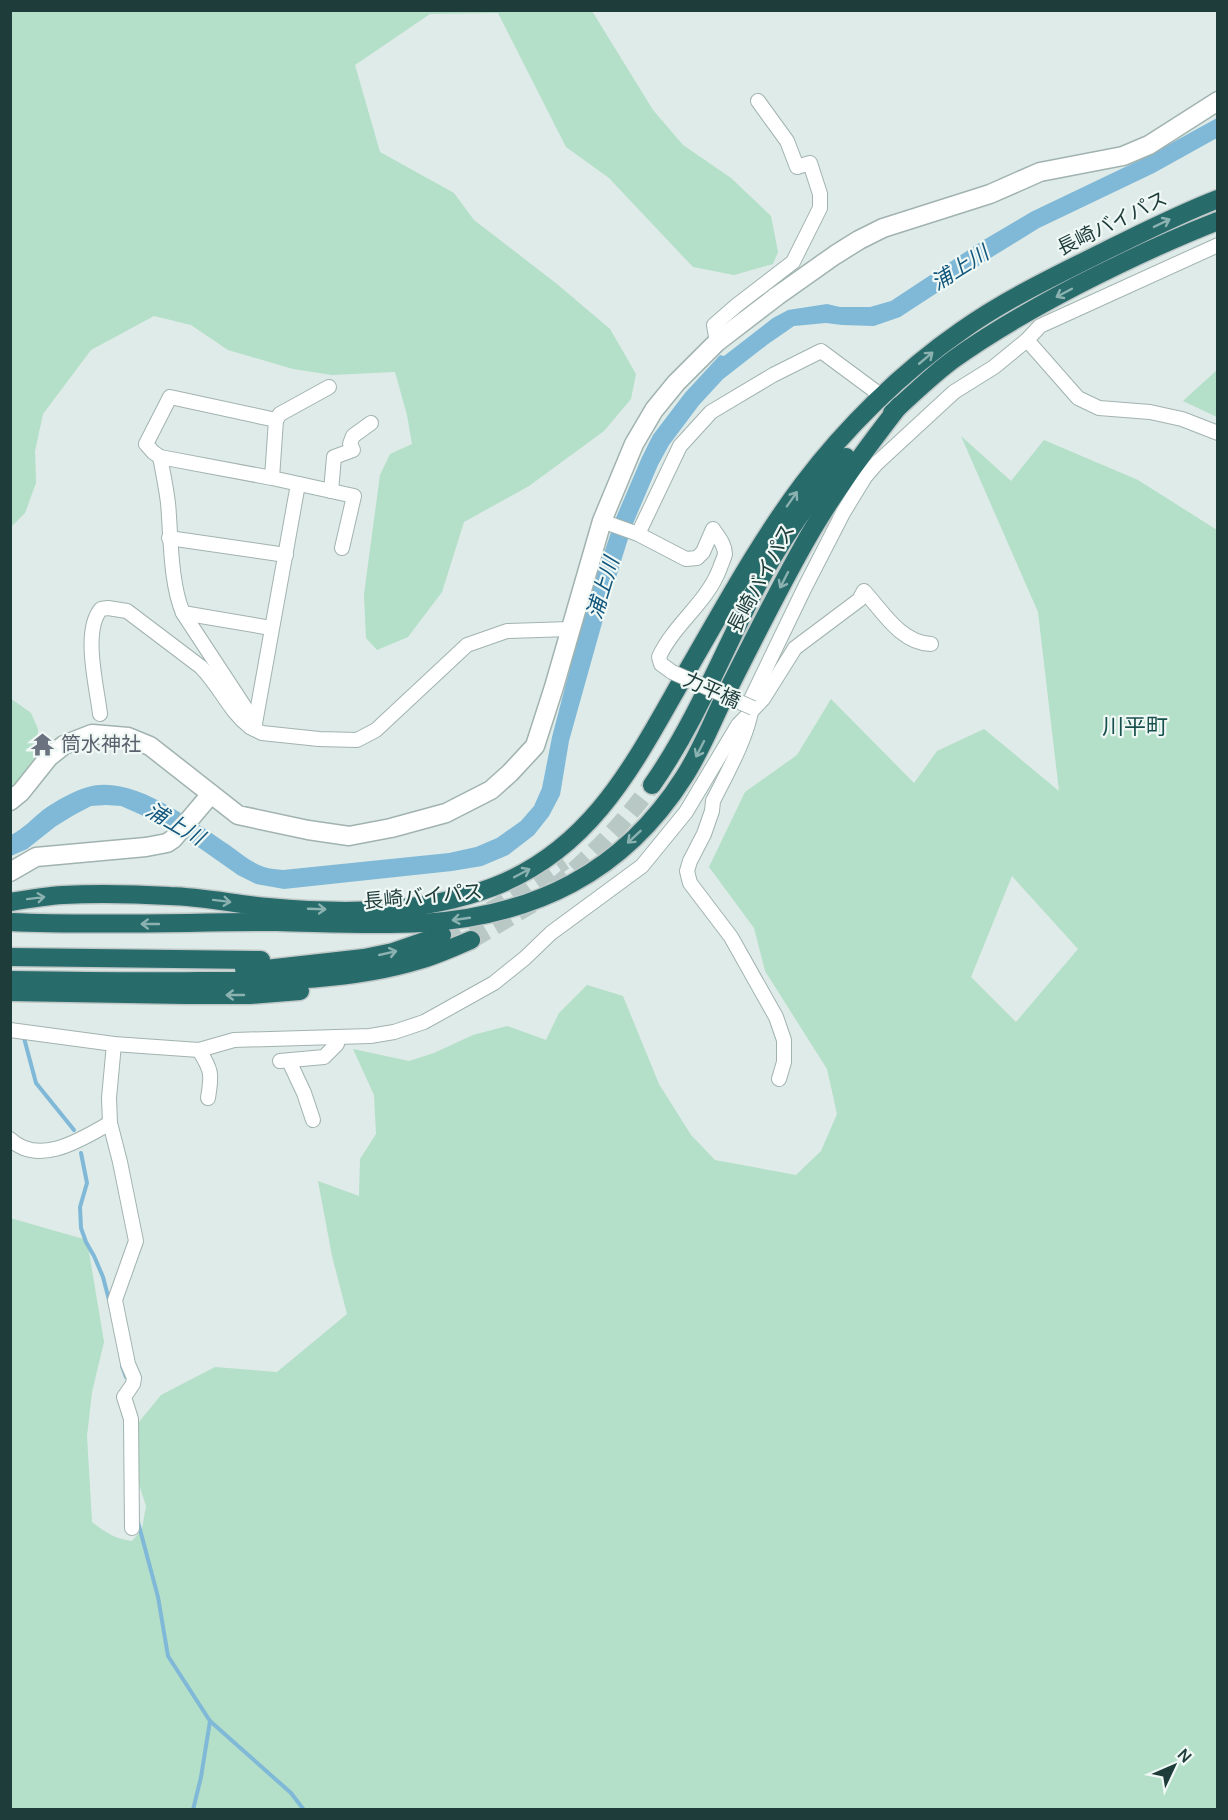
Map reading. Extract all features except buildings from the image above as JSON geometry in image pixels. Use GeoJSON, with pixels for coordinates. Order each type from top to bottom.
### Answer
{"type":"FeatureCollection","features":[{"type":"Feature","properties":{"kind":"highway","name":"長崎バイパス"},"geometry":{"type":"LineString","coordinates":[[10,902],[62,895],[152,895],[270,907],[364,911],[432,904],[466,896],[496,886],[523,873],[556,851],[592,819],[617,790],[780,516],[829,451],[868,409],[945,342],[1002,305],[1169,219],[1218,200]]}},
{"type":"Feature","properties":{"kind":"highway","name":"長崎バイパス"},"geometry":{"type":"LineString","coordinates":[[652,785],[671,755],[756,587],[781,545],[836,469],[895,407],[953,360],[1012,321],[1145,251],[1218,221]]}},
{"type":"Feature","properties":{"kind":"highway","name":"長崎バイパス"},"geometry":{"type":"LineString","coordinates":[[10,922],[62,924],[277,922],[366,925],[425,923],[503,911],[536,901],[580,880],[627,845],[650,823],[673,794],[699,751],[822,510],[895,407]]}},
{"type":"Feature","properties":{"kind":"highway","name":"長崎バイパス"},"geometry":{"type":"LineString","coordinates":[[564,861],[600,827],[645,769],[704,659],[749,565]]}},
{"type":"Feature","properties":{"kind":"highway","name":"長崎バイパス"},"geometry":{"type":"LineString","coordinates":[[10,972],[266,969],[364,958],[393,952],[442,935]]}},
{"type":"Feature","properties":{"kind":"highway"},"geometry":{"type":"LineString","coordinates":[[10,992],[279,994],[338,985],[421,960],[471,940]]}},
{"type":"Feature","properties":{"kind":"highway"},"geometry":{"type":"LineString","coordinates":[[10,957],[332,962]]}},
{"type":"Feature","properties":{"kind":"highway"},"geometry":{"type":"LineString","coordinates":[[10,980],[281,981],[341,976],[395,967]]}},
{"type":"Feature","properties":{"kind":"street"},"geometry":{"type":"LineString","coordinates":[[717,342],[714,325],[736,305],[793,262],[819,208],[820,194],[810,163],[797,166],[787,141],[758,101]]}},
{"type":"Feature","properties":{"kind":"street"},"geometry":{"type":"LineString","coordinates":[[10,801],[21,792],[49,757],[64,745],[92,734],[128,737],[150,746],[206,801],[237,815],[349,836],[392,828],[446,813],[491,789],[510,773],[535,746],[570,629],[634,444],[654,410],[676,383],[717,342],[835,255],[883,228],[990,194],[1040,172],[1123,156],[1149,145],[1218,101]]}},
{"type":"Feature","properties":{"kind":"street"},"geometry":{"type":"LineString","coordinates":[[779,1079],[784,1062],[784,1040],[776,1017],[731,938],[690,883],[687,871],[704,834],[713,801],[743,736],[753,708],[752,697],[843,513],[865,477],[877,463],[954,392],[994,367],[1027,340],[1040,326],[1218,245]]}},
{"type":"Feature","properties":{"kind":"street"},"geometry":{"type":"LineString","coordinates":[[1027,340],[1078,398],[1099,408],[1150,412],[1182,419],[1218,433]]}},
{"type":"Feature","properties":{"kind":"street"},"geometry":{"type":"LineString","coordinates":[[606,522],[638,534],[680,446],[711,412],[773,375],[821,351],[875,391]]}},
{"type":"Feature","properties":{"kind":"street"},"geometry":{"type":"LineString","coordinates":[[272,478],[276,420],[280,414],[329,387]]}},
{"type":"Feature","properties":{"kind":"street"},"geometry":{"type":"LineString","coordinates":[[276,420],[170,397],[146,444],[160,457],[354,496],[342,548]]}},
{"type":"Feature","properties":{"kind":"street"},"geometry":{"type":"LineString","coordinates":[[895,407],[916,427]]}},
{"type":"Feature","properties":{"kind":"street"},"geometry":{"type":"LineString","coordinates":[[331,491],[334,457],[353,450],[350,444],[353,436],[371,423]]}},
{"type":"Feature","properties":{"kind":"street"},"geometry":{"type":"LineString","coordinates":[[160,457],[168,501],[170,538],[179,603],[183,613],[246,709],[252,728]]}},
{"type":"Feature","properties":{"kind":"street"},"geometry":{"type":"LineString","coordinates":[[252,728],[298,484]]}},
{"type":"Feature","properties":{"kind":"street","name":"力平橋"},"geometry":{"type":"LineString","coordinates":[[638,534],[686,559],[697,558],[703,552],[713,529],[722,542],[725,555],[715,581],[665,643],[659,657],[662,664],[672,672],[753,708]]}},
{"type":"Feature","properties":{"kind":"street"},"geometry":{"type":"LineString","coordinates":[[170,538],[286,555]]}},
{"type":"Feature","properties":{"kind":"street"},"geometry":{"type":"LineString","coordinates":[[10,1030],[114,1044],[199,1050],[234,1040],[370,1036],[394,1032],[424,1022],[494,983],[551,933],[642,866],[686,812],[738,725],[763,699],[795,648],[859,600],[864,591],[902,634],[922,644],[931,644]]}},
{"type":"Feature","properties":{"kind":"street"},"geometry":{"type":"LineString","coordinates":[[100,714],[92,654],[92,634],[95,618],[101,609],[127,611],[201,667],[239,718],[252,728],[262,733],[357,740],[376,730],[467,645],[507,631],[570,629]]}},
{"type":"Feature","properties":{"kind":"street"},"geometry":{"type":"LineString","coordinates":[[183,613],[271,627]]}},
{"type":"Feature","properties":{"kind":"street"},"geometry":{"type":"LineString","coordinates":[[10,872],[36,857],[146,847],[166,843],[173,839],[206,801]]}},
{"type":"Feature","properties":{"kind":"street"},"geometry":{"type":"LineString","coordinates":[[313,1120],[304,1093],[284,1061],[324,1057],[337,1044],[336,1037]]}},
{"type":"Feature","properties":{"kind":"street"},"geometry":{"type":"LineString","coordinates":[[114,1044],[109,1098],[110,1123],[136,1241],[115,1300],[128,1364],[134,1378],[133,1384],[124,1397],[131,1419],[132,1528]]}},
{"type":"Feature","properties":{"kind":"street"},"geometry":{"type":"LineString","coordinates":[[199,1050],[208,1064],[212,1077],[208,1098]]}},
{"type":"Feature","properties":{"kind":"street"},"geometry":{"type":"LineString","coordinates":[[10,1139],[23,1149],[52,1150],[74,1143],[110,1123]]}},
{"type":"Feature","properties":{"kind":"green space"},"geometry":{"type":"Polygon","coordinates":[[[11,10],[592,11],[653,110],[683,145],[731,178],[771,216],[778,252],[773,264],[734,275],[693,267],[609,178],[566,147],[498,13],[430,14],[355,65],[380,152],[454,193],[474,220],[557,284],[610,329],[636,374],[631,399],[604,431],[529,486],[464,522],[442,592],[408,637],[377,650],[366,638],[364,594],[380,475],[390,454],[412,444],[395,372],[332,375],[293,369],[228,350],[191,325],[154,316],[91,350],[43,414],[35,451],[36,483],[25,513],[11,527],[11,10]]]}},
{"type":"Feature","properties":{"kind":"green space"},"geometry":{"type":"Polygon","coordinates":[[[1217,370],[1217,417],[1183,401],[1217,370]]]}},
{"type":"Feature","properties":{"kind":"green space"},"geometry":{"type":"Polygon","coordinates":[[[961,436],[1011,481],[1044,440],[1138,480],[1217,530],[1217,1809],[11,1809],[10,1218],[87,1240],[104,1342],[92,1392],[87,1436],[92,1522],[120,1539],[132,1541],[142,1529],[146,1506],[137,1478],[139,1422],[161,1395],[215,1367],[277,1372],[347,1314],[332,1256],[318,1181],[359,1196],[360,1159],[376,1134],[374,1095],[353,1049],[409,1061],[434,1053],[473,1035],[507,1026],[546,1040],[559,1013],[587,985],[623,996],[659,1084],[691,1135],[715,1160],[796,1175],[821,1151],[837,1114],[827,1069],[765,971],[754,928],[709,867],[745,792],[797,755],[831,699],[914,783],[937,751],[984,729],[1059,791],[1038,612],[961,436]],[[1012,876],[971,977],[1016,1022],[1078,949],[1012,876]]]}},
{"type":"Feature","properties":{"kind":"green space"},"geometry":{"type":"Polygon","coordinates":[[[10,698],[31,713],[38,729],[37,748],[31,770],[10,796],[10,698]]]}},
{"type":"Feature","properties":{"kind":"water","name":"浦上川"},"geometry":{"type":"Polygon","coordinates":[[[1217,118],[1217,138],[1154,173],[1039,228],[900,317],[874,326],[826,323],[794,326],[723,379],[699,405],[669,445],[658,465],[632,526],[604,616],[569,741],[560,795],[549,816],[534,835],[508,855],[482,866],[452,871],[284,889],[256,884],[238,875],[171,828],[121,806],[106,805],[91,806],[74,815],[27,849],[11,856],[11,835],[43,810],[76,791],[106,785],[124,787],[162,802],[251,860],[271,869],[283,870],[449,853],[476,847],[497,838],[521,821],[534,806],[542,788],[552,737],[585,611],[615,520],[642,457],[653,435],[685,393],[720,355],[724,356],[773,318],[788,310],[827,304],[840,307],[870,307],[891,301],[982,241],[1031,212],[1146,157],[1217,118]]]}},
{"type":"Feature","properties":{"kind":"waterway"},"geometry":{"type":"LineString","coordinates":[[24,1038],[36,1083],[74,1130]]}},
{"type":"Feature","properties":{"kind":"waterway"},"geometry":{"type":"LineString","coordinates":[[81,1153],[87,1183],[80,1207],[81,1228],[103,1277],[109,1300]]}},
{"type":"Feature","properties":{"kind":"waterway"},"geometry":{"type":"LineString","coordinates":[[122,1366],[126,1377]]}},
{"type":"Feature","properties":{"kind":"waterway"},"geometry":{"type":"LineString","coordinates":[[138,1522],[158,1597],[168,1656],[210,1721],[291,1793],[304,1810]]}},
{"type":"Feature","properties":{"kind":"waterway"},"geometry":{"type":"LineString","coordinates":[[193,1810],[210,1721]]}},
{"type":"Feature","properties":{"kind":"tunnel"},"geometry":{"type":"LineString","coordinates":[[554,888],[606,840],[652,785]]}},
{"type":"Feature","properties":{"kind":"tunnel"},"geometry":{"type":"LineString","coordinates":[[442,935],[501,905],[564,861]]}},
{"type":"Feature","properties":{"kind":"tunnel"},"geometry":{"type":"LineString","coordinates":[[471,940],[532,904]]}},
{"type":"Feature","properties":{"kind":"place","name":"筒水神社"},"geometry":{"type":"Point","coordinates":[43,744]}},
{"type":"Feature","properties":{"kind":"district","name":"川平町"},"geometry":{"type":"Point","coordinates":[1135,726]}}]}
